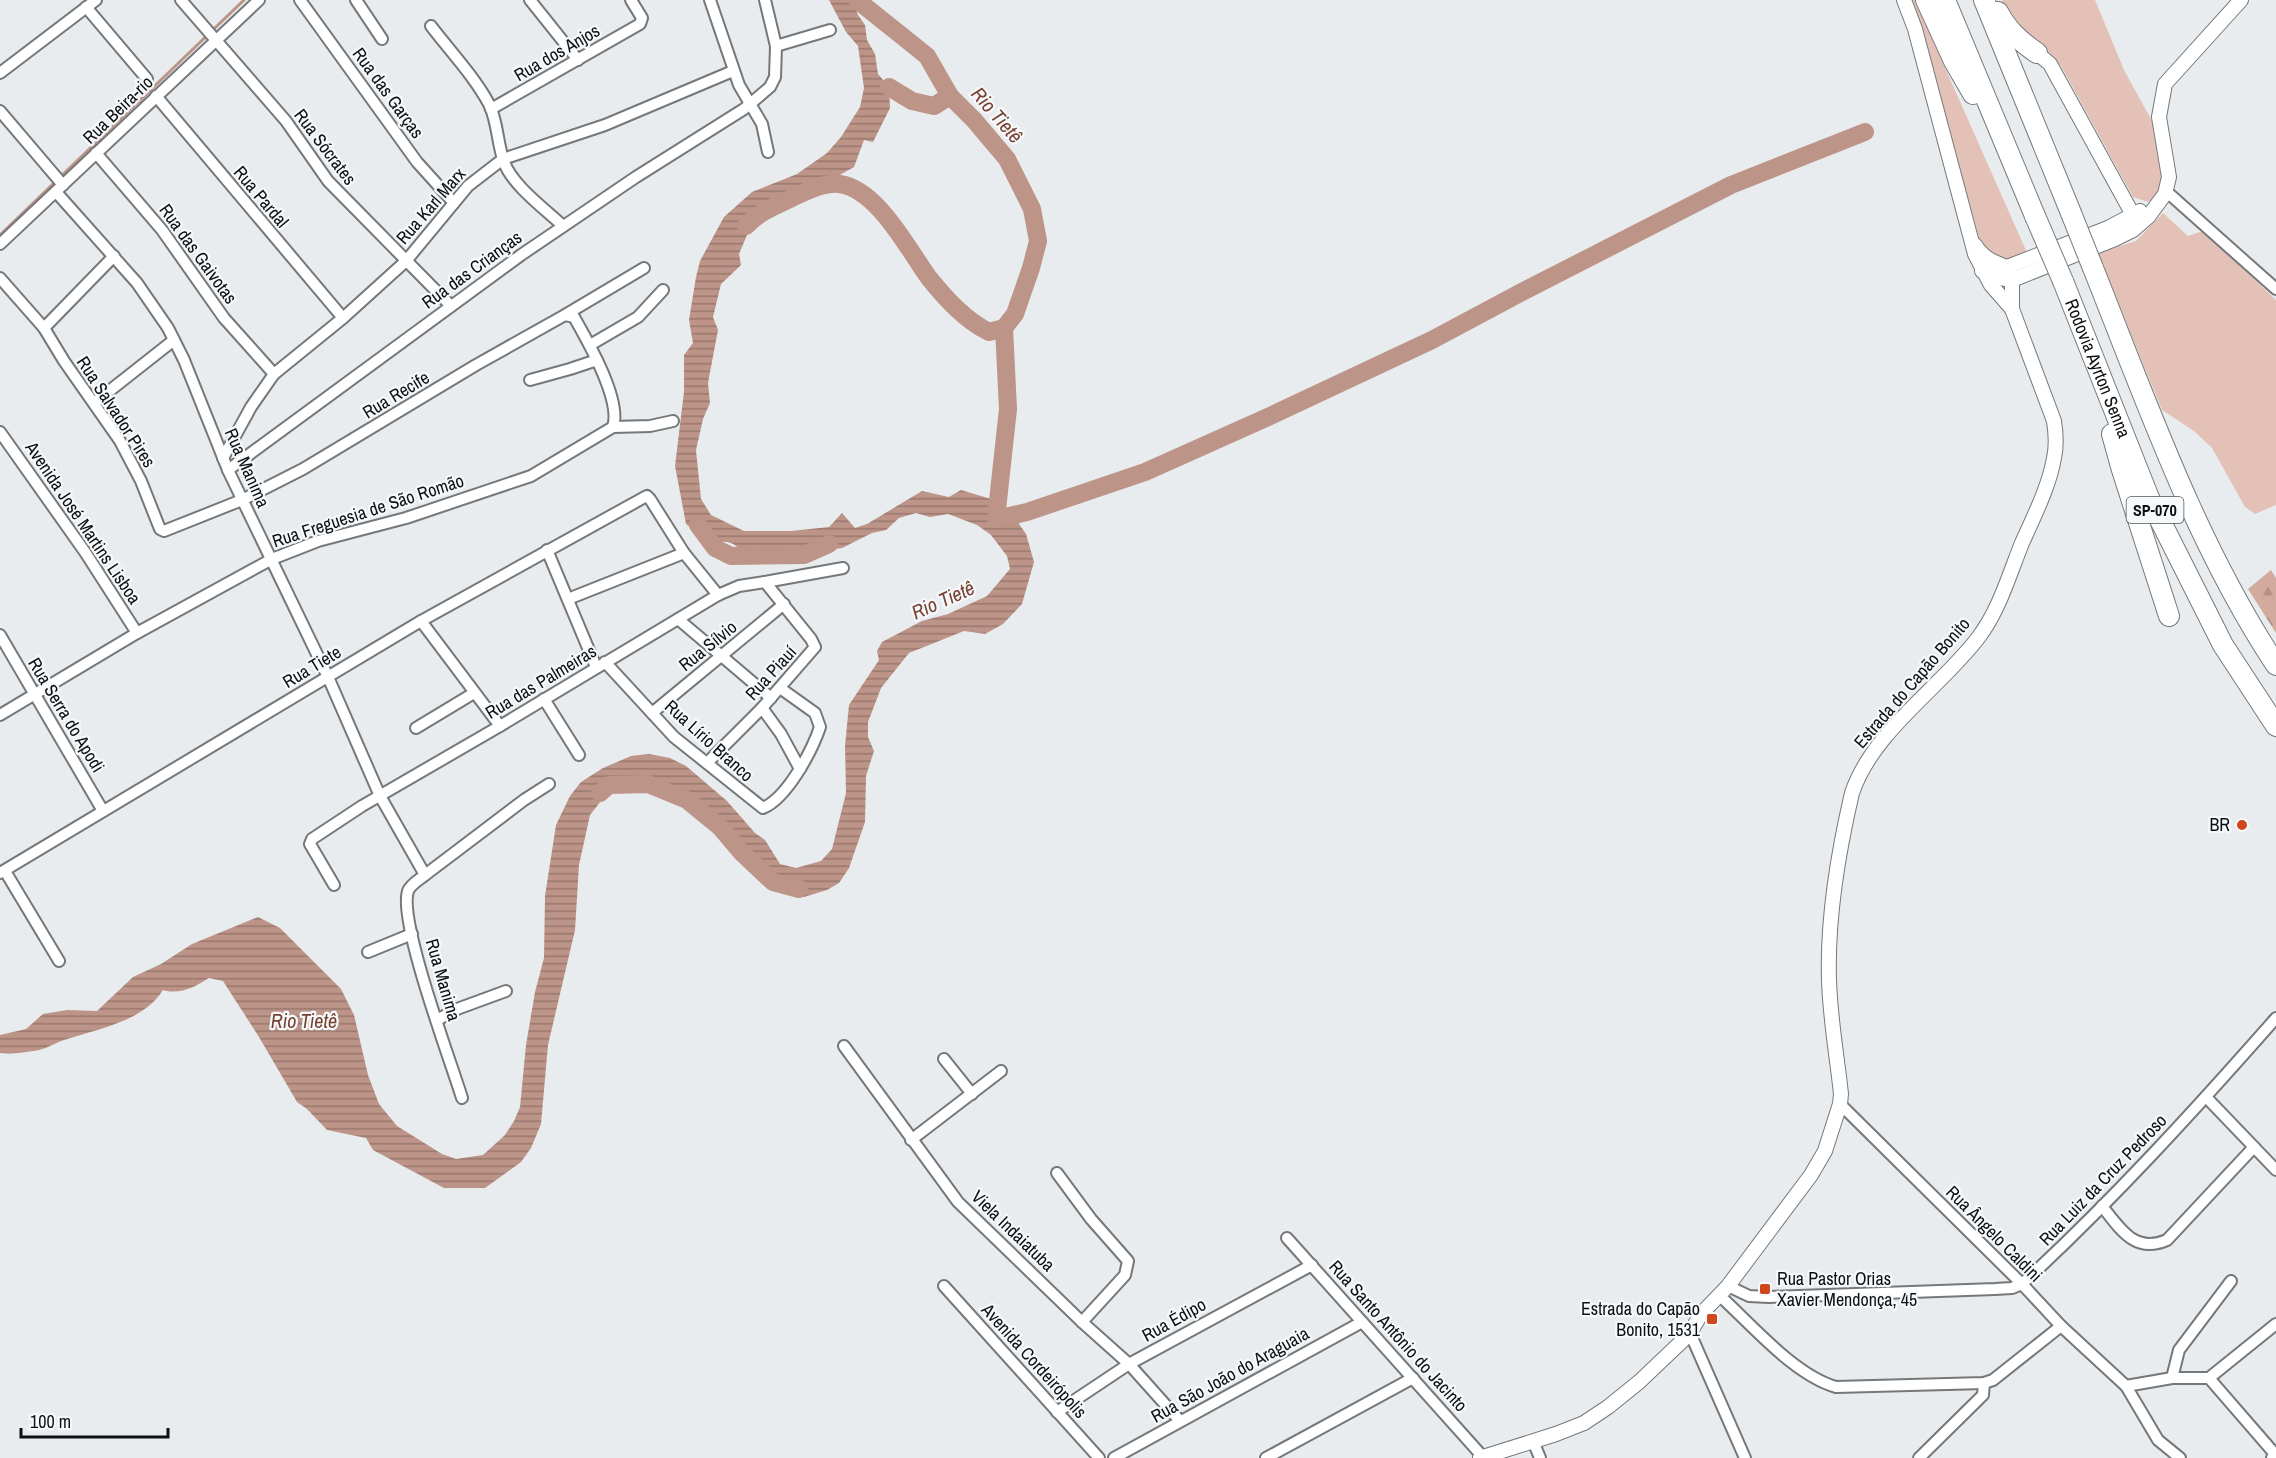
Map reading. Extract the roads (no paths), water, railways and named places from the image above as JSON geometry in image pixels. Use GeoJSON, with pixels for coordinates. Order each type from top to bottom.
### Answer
{"type":"FeatureCollection","features":[{"type":"Feature","properties":{"kind":"highway"},"geometry":{"type":"LineString","coordinates":[[1926,0],[1966,83],[1996,123]]}},
{"type":"Feature","properties":{"kind":"highway","name":"Rodovia Ayrton Senna"},"geometry":{"type":"LineString","coordinates":[[1945,0],[2063,281],[2149,498],[2223,645],[2276,726]]}},
{"type":"Feature","properties":{"kind":"highway","name":"Rodovia Ayrton Senna"},"geometry":{"type":"LineString","coordinates":[[1984,0],[2192,509],[2241,609],[2276,665]]}},
{"type":"Feature","properties":{"kind":"highway"},"geometry":{"type":"LineString","coordinates":[[1993,0],[2007,29],[2037,53]]}},
{"type":"Feature","properties":{"kind":"highway"},"geometry":{"type":"LineString","coordinates":[[2014,73],[2017,58],[2028,52],[2037,53]]}},
{"type":"Feature","properties":{"kind":"highway"},"geometry":{"type":"LineString","coordinates":[[2100,375],[2106,411],[2122,470],[2169,616]]}},
{"type":"Feature","properties":{"kind":"street"},"geometry":{"type":"LineString","coordinates":[[0,73],[96,0]]}},
{"type":"Feature","properties":{"kind":"street","name":"Rua Sócrates"},"geometry":{"type":"LineString","coordinates":[[181,0],[286,121],[328,181],[451,306]]}},
{"type":"Feature","properties":{"kind":"street","name":"Rua Beira-rio"},"geometry":{"type":"LineString","coordinates":[[0,244],[58,183],[96,153],[259,0]]}},
{"type":"Feature","properties":{"kind":"street","name":"Rua das Garças"},"geometry":{"type":"LineString","coordinates":[[300,0],[417,162],[454,203]]}},
{"type":"Feature","properties":{"kind":"street"},"geometry":{"type":"LineString","coordinates":[[356,0],[382,39]]}},
{"type":"Feature","properties":{"kind":"street"},"geometry":{"type":"LineString","coordinates":[[530,0],[578,60]]}},
{"type":"Feature","properties":{"kind":"street","name":"Rua dos Anjos"},"geometry":{"type":"LineString","coordinates":[[491,109],[639,25],[642,18],[632,0]]}},
{"type":"Feature","properties":{"kind":"street"},"geometry":{"type":"LineString","coordinates":[[710,0],[747,107],[762,124],[768,152]]}},
{"type":"Feature","properties":{"kind":"street","name":"Rua das Crianças"},"geometry":{"type":"LineString","coordinates":[[228,470],[563,226],[747,107],[773,83],[776,46],[765,0]]}},
{"type":"Feature","properties":{"kind":"street"},"geometry":{"type":"LineString","coordinates":[[1904,0],[1915,29],[1971,239],[1983,271],[1999,297],[2012,309]]}},
{"type":"Feature","properties":{"kind":"street"},"geometry":{"type":"LineString","coordinates":[[2009,274],[2115,239],[2133,230],[2148,217],[2166,191],[2169,177],[2159,117],[2165,84],[2241,0]]}},
{"type":"Feature","properties":{"kind":"street"},"geometry":{"type":"LineString","coordinates":[[86,7],[147,80]]}},
{"type":"Feature","properties":{"kind":"street"},"geometry":{"type":"LineString","coordinates":[[431,26],[480,90],[491,109],[503,159],[509,172],[563,226]]}},
{"type":"Feature","properties":{"kind":"street"},"geometry":{"type":"LineString","coordinates":[[776,46],[830,30]]}},
{"type":"Feature","properties":{"kind":"street"},"geometry":{"type":"LineString","coordinates":[[2037,53],[2050,64],[2133,215],[2135,222],[2133,230]]}},
{"type":"Feature","properties":{"kind":"street","name":"Rua Karl Marx"},"geometry":{"type":"LineString","coordinates":[[223,458],[251,407],[274,374],[343,318],[406,261],[479,176],[503,159],[605,125],[734,71]]}},
{"type":"Feature","properties":{"kind":"street","name":"Rua Pardal"},"geometry":{"type":"LineString","coordinates":[[156,96],[343,318]]}},
{"type":"Feature","properties":{"kind":"street","name":"Rua Manima"},"geometry":{"type":"LineString","coordinates":[[0,111],[143,292],[174,340],[228,470],[328,677],[380,796],[425,875]]}},
{"type":"Feature","properties":{"kind":"street","name":"Rua das Gaivotas"},"geometry":{"type":"LineString","coordinates":[[96,153],[162,230],[224,318],[274,374]]}},
{"type":"Feature","properties":{"kind":"street"},"geometry":{"type":"LineString","coordinates":[[2108,228],[2117,213],[2120,201],[2118,188]]}},
{"type":"Feature","properties":{"kind":"street"},"geometry":{"type":"LineString","coordinates":[[2166,191],[2276,289]]}},
{"type":"Feature","properties":{"kind":"street"},"geometry":{"type":"LineString","coordinates":[[1983,271],[2000,278],[2156,204]]}},
{"type":"Feature","properties":{"kind":"street"},"geometry":{"type":"LineString","coordinates":[[1971,239],[1980,253],[2009,274]]}},
{"type":"Feature","properties":{"kind":"street"},"geometry":{"type":"LineString","coordinates":[[44,328],[114,256]]}},
{"type":"Feature","properties":{"kind":"street","name":"Rua Recife"},"geometry":{"type":"LineString","coordinates":[[242,500],[333,452],[476,365],[568,315],[644,268]]}},
{"type":"Feature","properties":{"kind":"street","name":"Estrada do Capão Bonito"},"geometry":{"type":"LineString","coordinates":[[1481,1457],[1584,1423],[1639,1382],[1690,1333],[1701,1314],[1724,1291],[1811,1175],[1825,1151],[1841,1094],[1829,980],[1830,934],[1847,815],[1854,786],[1881,743],[1978,638],[1990,619],[2043,492],[2054,459],[2056,440],[2054,421],[2012,309],[2009,274]]}},
{"type":"Feature","properties":{"kind":"street","name":"Rua Salvador Pires"},"geometry":{"type":"LineString","coordinates":[[0,278],[44,328],[128,456],[162,531],[169,531],[242,500]]}},
{"type":"Feature","properties":{"kind":"street"},"geometry":{"type":"LineString","coordinates":[[590,345],[638,317],[663,290]]}},
{"type":"Feature","properties":{"kind":"street"},"geometry":{"type":"LineString","coordinates":[[568,315],[590,345],[597,360],[611,396],[615,422],[613,427],[650,426],[673,421]]}},
{"type":"Feature","properties":{"kind":"street"},"geometry":{"type":"LineString","coordinates":[[94,403],[174,340]]}},
{"type":"Feature","properties":{"kind":"street"},"geometry":{"type":"LineString","coordinates":[[530,380],[597,360]]}},
{"type":"Feature","properties":{"kind":"street","name":"Rua Freguesia de São Romão"},"geometry":{"type":"LineString","coordinates":[[0,715],[137,633],[272,559],[318,541],[406,518],[531,476],[613,427]]}},
{"type":"Feature","properties":{"kind":"street","name":"Avenida José Martins Lisboa"},"geometry":{"type":"LineString","coordinates":[[0,432],[80,544],[137,633]]}},
{"type":"Feature","properties":{"kind":"street","name":"Rua Tiete"},"geometry":{"type":"LineString","coordinates":[[2,872],[421,621],[646,496],[651,499],[684,553]]}},
{"type":"Feature","properties":{"kind":"street","name":"Rua Lírio Branco"},"geometry":{"type":"LineString","coordinates":[[547,550],[568,599],[601,665],[674,736],[763,808],[769,805],[797,773]]}},
{"type":"Feature","properties":{"kind":"street"},"geometry":{"type":"LineString","coordinates":[[568,599],[684,553],[718,595],[740,586],[843,568]]}},
{"type":"Feature","properties":{"kind":"street","name":"Rua Piauí"},"geometry":{"type":"LineString","coordinates":[[707,763],[762,708],[815,647],[765,582]]}},
{"type":"Feature","properties":{"kind":"street","name":"Rua das Palmeiras"},"geometry":{"type":"LineString","coordinates":[[334,885],[310,841],[345,817],[718,595]]}},
{"type":"Feature","properties":{"kind":"street","name":"Rua Sílvio"},"geometry":{"type":"LineString","coordinates":[[652,713],[784,604]]}},
{"type":"Feature","properties":{"kind":"street"},"geometry":{"type":"LineString","coordinates":[[678,619],[771,698]]}},
{"type":"Feature","properties":{"kind":"street"},"geometry":{"type":"LineString","coordinates":[[421,621],[500,726]]}},
{"type":"Feature","properties":{"kind":"street","name":"Rua Serra do Apodi"},"geometry":{"type":"LineString","coordinates":[[0,635],[103,811]]}},
{"type":"Feature","properties":{"kind":"street"},"geometry":{"type":"LineString","coordinates":[[780,688],[814,713],[819,723],[818,733],[797,773]]}},
{"type":"Feature","properties":{"kind":"street"},"geometry":{"type":"LineString","coordinates":[[416,728],[474,693]]}},
{"type":"Feature","properties":{"kind":"street"},"geometry":{"type":"LineString","coordinates":[[544,699],[579,755]]}},
{"type":"Feature","properties":{"kind":"street"},"geometry":{"type":"LineString","coordinates":[[762,708],[781,734],[797,773]]}},
{"type":"Feature","properties":{"kind":"street","name":"Rua Manima"},"geometry":{"type":"LineString","coordinates":[[462,1098],[414,948],[408,893],[412,885],[505,814],[549,784]]}},
{"type":"Feature","properties":{"kind":"street"},"geometry":{"type":"LineString","coordinates":[[2,872],[59,961]]}},
{"type":"Feature","properties":{"kind":"street"},"geometry":{"type":"LineString","coordinates":[[368,952],[412,934]]}},
{"type":"Feature","properties":{"kind":"street"},"geometry":{"type":"LineString","coordinates":[[437,1020],[457,1009],[506,991]]}},
{"type":"Feature","properties":{"kind":"street","name":"Rua Luiz da Cruz Pedroso"},"geometry":{"type":"LineString","coordinates":[[2022,1284],[2102,1206],[2206,1097],[2276,1018]]}},
{"type":"Feature","properties":{"kind":"street","name":"Viela Indaiatuba"},"geometry":{"type":"LineString","coordinates":[[844,1046],[958,1202],[1082,1322],[1129,1364],[1180,1421]]}},
{"type":"Feature","properties":{"kind":"street"},"geometry":{"type":"LineString","coordinates":[[944,1059],[972,1094]]}},
{"type":"Feature","properties":{"kind":"street"},"geometry":{"type":"LineString","coordinates":[[911,1140],[1001,1071]]}},
{"type":"Feature","properties":{"kind":"street"},"geometry":{"type":"LineString","coordinates":[[2206,1097],[2276,1170]]}},
{"type":"Feature","properties":{"kind":"street","name":"Rua Ângelo Caldini"},"geometry":{"type":"LineString","coordinates":[[1840,1104],[2022,1284],[2061,1326],[2126,1386],[2158,1440],[2180,1458]]}},
{"type":"Feature","properties":{"kind":"street"},"geometry":{"type":"LineString","coordinates":[[2102,1206],[2131,1239],[2144,1245],[2155,1246],[2167,1240],[2254,1147]]}},
{"type":"Feature","properties":{"kind":"street"},"geometry":{"type":"LineString","coordinates":[[1057,1173],[1091,1219],[1128,1261],[1125,1275],[1082,1322]]}},
{"type":"Feature","properties":{"kind":"street","name":"Rua Santo Antônio do Jacinto"},"geometry":{"type":"LineString","coordinates":[[1287,1238],[1481,1457]]}},
{"type":"Feature","properties":{"kind":"street","name":"Rua Édipo"},"geometry":{"type":"LineString","coordinates":[[1057,1412],[1129,1364],[1312,1265]]}},
{"type":"Feature","properties":{"kind":"street"},"geometry":{"type":"LineString","coordinates":[[2172,1378],[2179,1350],[2231,1281]]}},
{"type":"Feature","properties":{"kind":"street"},"geometry":{"type":"LineString","coordinates":[[1724,1291],[1768,1297],[1995,1289],[2012,1288],[2022,1284]]}},
{"type":"Feature","properties":{"kind":"street","name":"Avenida Cordeirópolis"},"geometry":{"type":"LineString","coordinates":[[944,1286],[1099,1458]]}},
{"type":"Feature","properties":{"kind":"street"},"geometry":{"type":"LineString","coordinates":[[1724,1291],[1792,1363],[1822,1383],[1836,1388],[1984,1383],[2001,1376],[2061,1326]]}},
{"type":"Feature","properties":{"kind":"street","name":"Rua São João do Araguaia"},"geometry":{"type":"LineString","coordinates":[[1114,1458],[1362,1322]]}},
{"type":"Feature","properties":{"kind":"street"},"geometry":{"type":"LineString","coordinates":[[2126,1386],[2172,1378],[2209,1378],[2276,1324]]}},
{"type":"Feature","properties":{"kind":"street"},"geometry":{"type":"LineString","coordinates":[[1690,1333],[1745,1458]]}},
{"type":"Feature","properties":{"kind":"street"},"geometry":{"type":"LineString","coordinates":[[1266,1458],[1413,1378]]}},
{"type":"Feature","properties":{"kind":"street"},"geometry":{"type":"LineString","coordinates":[[2209,1378],[2274,1453],[2272,1458]]}},
{"type":"Feature","properties":{"kind":"street"},"geometry":{"type":"LineString","coordinates":[[1919,1458],[1983,1395],[1984,1383]]}},
{"type":"Feature","properties":{"kind":"street"},"geometry":{"type":"LineString","coordinates":[[1533,1441],[1540,1458]]}},
{"type":"Feature","properties":{"kind":"water","name":"Rio Tietê"},"geometry":{"type":"Polygon","coordinates":[[[829,0],[853,0],[858,15],[865,25],[867,40],[875,54],[878,74],[889,87],[890,108],[873,142],[864,140],[854,167],[820,186],[773,199],[747,235],[739,254],[741,265],[721,284],[713,317],[718,330],[708,383],[710,403],[703,419],[696,450],[701,499],[711,515],[744,531],[791,531],[829,527],[842,513],[855,528],[867,524],[922,491],[949,497],[961,490],[991,499],[1013,515],[1026,534],[1034,562],[1022,604],[1003,624],[985,634],[964,631],[909,653],[881,688],[868,722],[868,737],[874,751],[866,776],[865,822],[849,868],[839,883],[827,890],[804,897],[784,889],[771,879],[764,864],[740,850],[699,805],[643,780],[624,782],[601,801],[590,815],[579,865],[575,930],[548,1045],[541,1124],[531,1148],[521,1162],[485,1188],[444,1188],[373,1150],[366,1138],[327,1130],[297,1102],[223,981],[209,978],[181,991],[163,990],[144,1010],[118,1023],[41,1049],[21,1053],[0,1053],[0,1035],[26,1029],[43,1014],[67,1010],[97,1011],[133,977],[161,964],[192,944],[258,917],[280,928],[341,989],[354,1015],[368,1075],[379,1104],[397,1126],[442,1154],[456,1159],[483,1155],[505,1135],[520,1107],[526,1045],[535,992],[544,958],[545,896],[556,825],[570,796],[581,782],[603,768],[631,756],[649,754],[670,758],[686,766],[727,801],[755,833],[765,840],[780,864],[796,868],[821,861],[832,849],[846,793],[845,746],[849,705],[879,660],[877,651],[882,642],[922,621],[948,614],[987,596],[1010,569],[1007,556],[991,535],[977,525],[948,514],[930,517],[916,513],[899,518],[886,530],[872,533],[842,548],[792,555],[775,564],[748,561],[733,544],[718,542],[711,544],[686,524],[675,466],[684,392],[684,355],[693,343],[689,320],[700,261],[724,217],[752,192],[797,174],[827,153],[841,137],[860,107],[864,88],[858,46],[846,32],[829,0]]]}},
{"type":"Feature","properties":{"kind":"waterway"},"geometry":{"type":"LineString","coordinates":[[0,235],[244,0]]}},
{"type":"Feature","properties":{"kind":"waterway","name":"Rio Tietê"},"geometry":{"type":"LineString","coordinates":[[746,226],[763,212],[812,189],[824,185],[840,184],[867,197],[879,209],[902,237],[929,278],[949,301],[972,321],[989,332],[1004,328],[1015,314],[1038,241],[1032,209],[1007,159],[950,96],[927,56],[857,0]]}},
{"type":"Feature","properties":{"kind":"waterway"},"geometry":{"type":"LineString","coordinates":[[889,87],[912,101],[934,106],[950,96]]}},
{"type":"Feature","properties":{"kind":"waterway"},"geometry":{"type":"LineString","coordinates":[[1004,328],[1008,409],[996,519],[1027,512],[1145,472],[1432,340],[1731,185],[1865,132]]}},
{"type":"Feature","properties":{"kind":"waterway","name":"Rio Tietê"},"geometry":{"type":"LineString","coordinates":[[698,525],[715,548],[731,556],[804,555],[829,544]]}},
{"type":"Feature","properties":{"kind":"waterway","name":"Rio Tietê"},"geometry":{"type":"LineString","coordinates":[[600,793],[609,785],[648,784],[687,800],[720,827],[742,853],[773,882],[799,889]]}},
{"type":"Feature","properties":{"kind":"place","name":"BR"},"geometry":{"type":"Point","coordinates":[2242,825]}},
{"type":"Feature","properties":{"kind":"place","name":"Rua Pastor Orias Xavier Mendonça, 45"},"geometry":{"type":"Point","coordinates":[1765,1289]}},
{"type":"Feature","properties":{"kind":"place","name":"Estrada do Capão Bonito, 1531"},"geometry":{"type":"Point","coordinates":[1712,1319]}}]}
